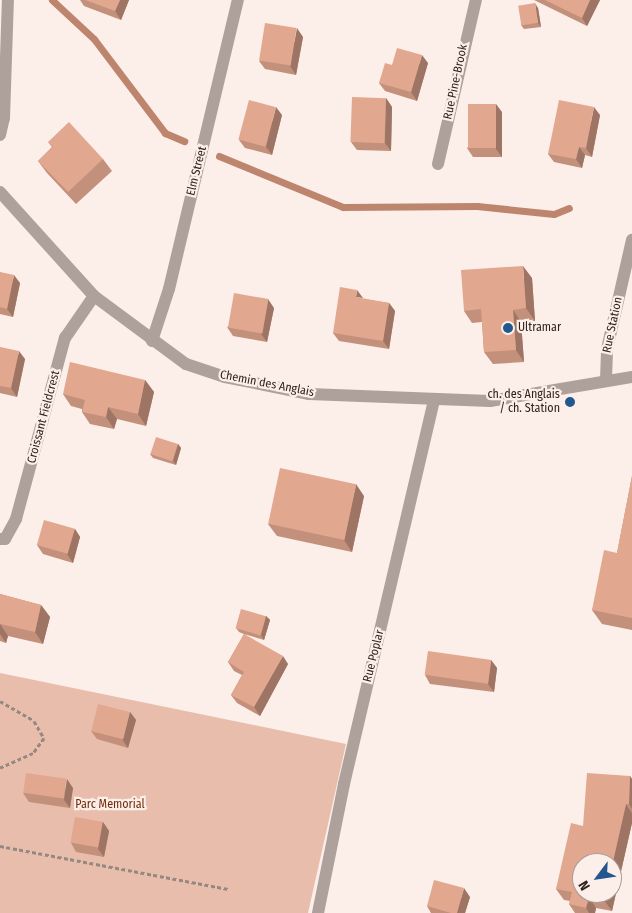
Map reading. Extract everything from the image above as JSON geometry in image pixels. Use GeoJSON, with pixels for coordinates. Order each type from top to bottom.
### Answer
{"type":"FeatureCollection","features":[{"type":"Feature","properties":{"kind":"street"},"geometry":{"type":"LineString","coordinates":[[0,135],[4,118],[8,0]]}},
{"type":"Feature","properties":{"kind":"street","name":"Elm Street"},"geometry":{"type":"LineString","coordinates":[[152,340],[171,280],[238,0]]}},
{"type":"Feature","properties":{"kind":"street","name":"Rue Pine-Brook"},"geometry":{"type":"LineString","coordinates":[[438,164],[476,0]]}},
{"type":"Feature","properties":{"kind":"street","name":"Chemin des Anglais"},"geometry":{"type":"LineString","coordinates":[[0,192],[94,296],[186,364],[225,377],[309,394],[490,401],[632,377]]}},
{"type":"Feature","properties":{"kind":"street","name":"Rue Station"},"geometry":{"type":"LineString","coordinates":[[606,380],[607,348],[632,240]]}},
{"type":"Feature","properties":{"kind":"street","name":"Croissant Fieldcrest"},"geometry":{"type":"LineString","coordinates":[[0,539],[4,539],[16,519],[65,338],[94,296]]}},
{"type":"Feature","properties":{"kind":"street","name":"Rue Poplar"},"geometry":{"type":"LineString","coordinates":[[318,913],[344,784],[434,399]]}},
{"type":"Feature","properties":{"kind":"path"},"geometry":{"type":"LineString","coordinates":[[0,702],[34,721],[44,738],[33,753],[0,768]]}},
{"type":"Feature","properties":{"kind":"path"},"geometry":{"type":"LineString","coordinates":[[0,846],[228,889]]}},
{"type":"Feature","properties":{"kind":"green space","name":"Parc Memorial"},"geometry":{"type":"Polygon","coordinates":[[[0,673],[346,744],[308,913],[0,913],[0,673]]]}},
{"type":"Feature","properties":{"kind":"building"},"geometry":{"type":"Polygon","coordinates":[[[85,0],[120,0],[115,11],[85,0]]]}},
{"type":"Feature","properties":{"kind":"building"},"geometry":{"type":"Polygon","coordinates":[[[545,0],[590,0],[582,18],[545,0]]]}},
{"type":"Feature","properties":{"kind":"building"},"geometry":{"type":"Polygon","coordinates":[[[535,3],[538,23],[521,25],[518,6],[535,3]]]}},
{"type":"Feature","properties":{"kind":"building"},"geometry":{"type":"Polygon","coordinates":[[[265,23],[297,28],[291,66],[259,61],[265,23]]]}},
{"type":"Feature","properties":{"kind":"building"},"geometry":{"type":"Polygon","coordinates":[[[397,48],[422,55],[411,92],[379,83],[385,63],[392,65],[397,48]]]}},
{"type":"Feature","properties":{"kind":"building"},"geometry":{"type":"Polygon","coordinates":[[[352,97],[386,98],[384,143],[350,142],[352,97]]]}},
{"type":"Feature","properties":{"kind":"building"},"geometry":{"type":"Polygon","coordinates":[[[249,100],[276,107],[265,147],[238,140],[249,100]]]}},
{"type":"Feature","properties":{"kind":"building"},"geometry":{"type":"Polygon","coordinates":[[[559,100],[594,107],[586,148],[579,147],[576,159],[548,154],[559,100]]]}},
{"type":"Feature","properties":{"kind":"building"},"geometry":{"type":"Polygon","coordinates":[[[468,104],[496,104],[496,148],[468,148],[468,104]]]}},
{"type":"Feature","properties":{"kind":"building"},"geometry":{"type":"Polygon","coordinates":[[[69,122],[103,159],[68,192],[38,161],[53,147],[48,142],[69,122]]]}},
{"type":"Feature","properties":{"kind":"building"},"geometry":{"type":"Polygon","coordinates":[[[523,266],[526,308],[513,310],[516,350],[484,352],[481,309],[464,311],[461,270],[523,266]]]}},
{"type":"Feature","properties":{"kind":"building"},"geometry":{"type":"Polygon","coordinates":[[[0,272],[14,275],[7,309],[0,307],[0,272]]]}},
{"type":"Feature","properties":{"kind":"building"},"geometry":{"type":"Polygon","coordinates":[[[340,287],[357,290],[356,297],[389,303],[383,341],[333,333],[340,287]]]}},
{"type":"Feature","properties":{"kind":"building"},"geometry":{"type":"Polygon","coordinates":[[[234,293],[268,299],[262,334],[228,327],[234,293]]]}},
{"type":"Feature","properties":{"kind":"building"},"geometry":{"type":"Polygon","coordinates":[[[0,347],[19,351],[11,388],[0,386],[0,347]]]}},
{"type":"Feature","properties":{"kind":"building"},"geometry":{"type":"Polygon","coordinates":[[[70,362],[145,380],[138,414],[108,407],[106,417],[82,412],[85,400],[63,394],[70,362]]]}},
{"type":"Feature","properties":{"kind":"building"},"geometry":{"type":"Polygon","coordinates":[[[156,437],[178,444],[172,461],[150,454],[156,437]]]}},
{"type":"Feature","properties":{"kind":"building"},"geometry":{"type":"Polygon","coordinates":[[[280,468],[356,484],[344,540],[268,524],[280,468]]]}},
{"type":"Feature","properties":{"kind":"building"},"geometry":{"type":"Polygon","coordinates":[[[632,476],[632,618],[592,610],[604,550],[617,553],[632,476]]]}},
{"type":"Feature","properties":{"kind":"building"},"geometry":{"type":"Polygon","coordinates":[[[44,520],[75,529],[68,554],[37,545],[44,520]]]}},
{"type":"Feature","properties":{"kind":"building"},"geometry":{"type":"Polygon","coordinates":[[[0,594],[41,605],[35,632],[0,624],[0,594]]]}},
{"type":"Feature","properties":{"kind":"building"},"geometry":{"type":"Polygon","coordinates":[[[241,609],[266,616],[260,635],[235,628],[241,609]]]}},
{"type":"Feature","properties":{"kind":"building"},"geometry":{"type":"Polygon","coordinates":[[[244,634],[283,656],[254,707],[231,695],[244,672],[228,662],[244,634]]]}},
{"type":"Feature","properties":{"kind":"building"},"geometry":{"type":"Polygon","coordinates":[[[428,651],[491,660],[488,684],[425,675],[428,651]]]}},
{"type":"Feature","properties":{"kind":"building"},"geometry":{"type":"Polygon","coordinates":[[[98,704],[130,712],[123,739],[91,731],[98,704]]]}},
{"type":"Feature","properties":{"kind":"building"},"geometry":{"type":"Polygon","coordinates":[[[26,773],[67,779],[64,799],[23,793],[26,773]]]}},
{"type":"Feature","properties":{"kind":"building"},"geometry":{"type":"Polygon","coordinates":[[[587,773],[630,776],[629,804],[626,804],[615,853],[572,853],[572,892],[556,889],[571,823],[583,826],[587,773]]]}},
{"type":"Feature","properties":{"kind":"building"},"geometry":{"type":"Polygon","coordinates":[[[75,817],[103,822],[98,847],[70,843],[75,817]]]}},
{"type":"Feature","properties":{"kind":"building"},"geometry":{"type":"Polygon","coordinates":[[[434,880],[464,888],[457,913],[427,906],[434,880]]]}},
{"type":"Feature","properties":{"kind":"building"},"geometry":{"type":"Polygon","coordinates":[[[572,892],[572,903],[587,903],[586,908],[569,904],[572,892]]]}},
{"type":"Feature","properties":{"kind":"waterway"},"geometry":{"type":"LineString","coordinates":[[52,0],[94,39],[165,133],[184,141]]}},
{"type":"Feature","properties":{"kind":"waterway"},"geometry":{"type":"LineString","coordinates":[[219,156],[343,207],[477,206],[554,214],[569,208]]}},
{"type":"Feature","properties":{"kind":"place","name":"Ultramar"},"geometry":{"type":"Point","coordinates":[508,328]}},
{"type":"Feature","properties":{"kind":"place","name":"ch. des Anglais / ch. Station"},"geometry":{"type":"Point","coordinates":[570,402]}}]}
